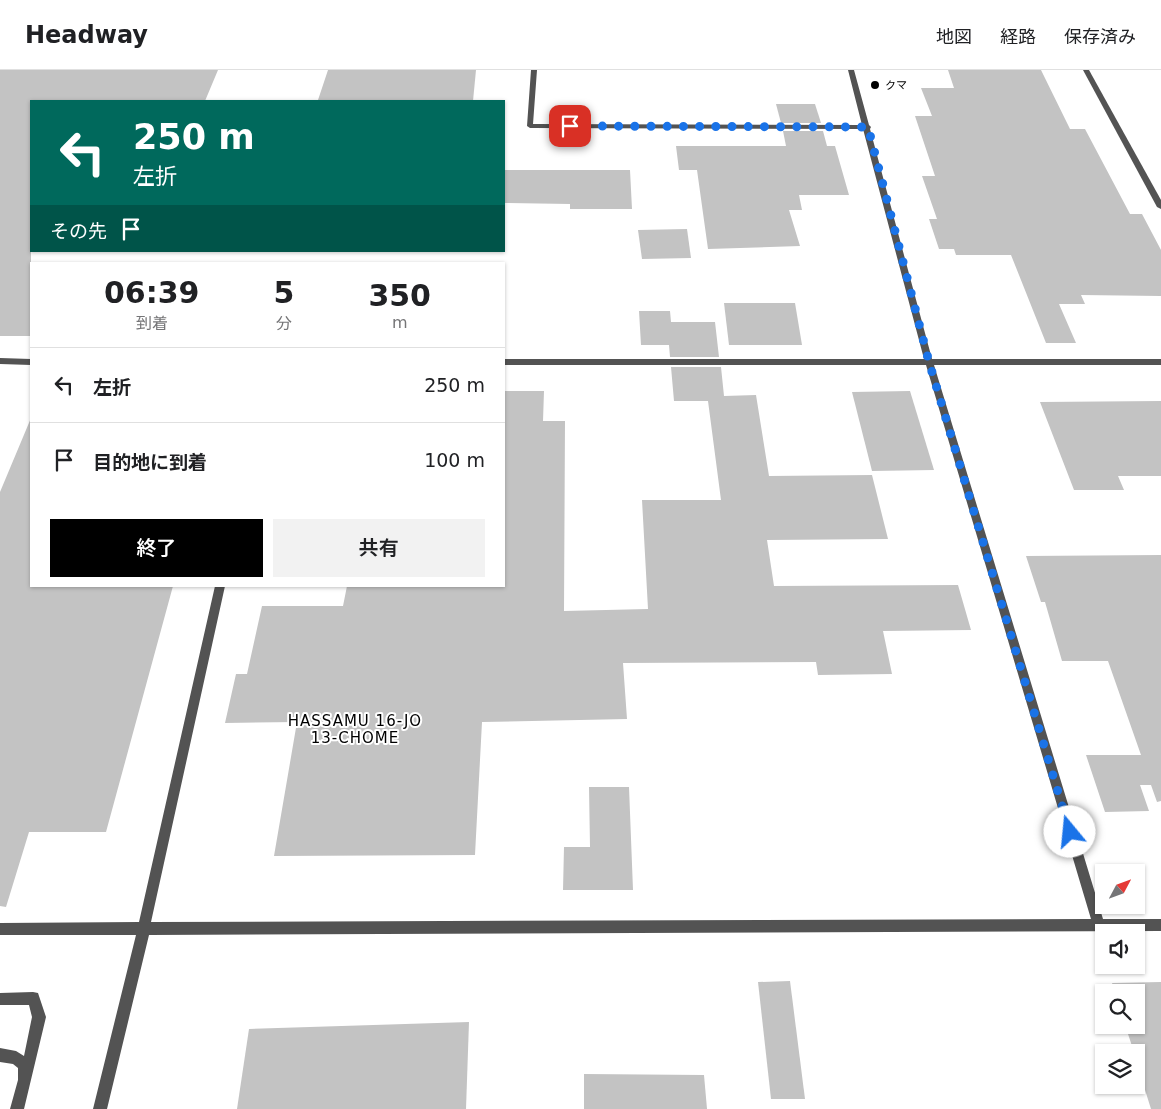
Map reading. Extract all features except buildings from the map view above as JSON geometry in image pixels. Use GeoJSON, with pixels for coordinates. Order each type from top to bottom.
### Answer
{"type":"FeatureCollection","features":[{"type":"Feature","properties":{"kind":"street"},"geometry":{"type":"LineString","coordinates":[[534,70],[530,126],[868,127]]}},
{"type":"Feature","properties":{"kind":"street"},"geometry":{"type":"LineString","coordinates":[[852,70],[929,362],[1098,924]]}},
{"type":"Feature","properties":{"kind":"street"},"geometry":{"type":"LineString","coordinates":[[1086,70],[1161,207]]}},
{"type":"Feature","properties":{"kind":"street"},"geometry":{"type":"LineString","coordinates":[[0,361],[30,362]]}},
{"type":"Feature","properties":{"kind":"street"},"geometry":{"type":"LineString","coordinates":[[505,362],[1161,362]]}},
{"type":"Feature","properties":{"kind":"street"},"geometry":{"type":"LineString","coordinates":[[100,1109],[144,928],[220,587]]}},
{"type":"Feature","properties":{"kind":"street"},"geometry":{"type":"LineString","coordinates":[[0,929],[1095,925]]}},
{"type":"Feature","properties":{"kind":"street"},"geometry":{"type":"LineString","coordinates":[[1145,925],[1161,925]]}},
{"type":"Feature","properties":{"kind":"street"},"geometry":{"type":"LineString","coordinates":[[0,999],[33,998],[39,1017],[17,1109]]}},
{"type":"Feature","properties":{"kind":"street"},"geometry":{"type":"LineString","coordinates":[[0,1055],[16,1058],[24,1065],[25,1080]]}},
{"type":"Feature","properties":{"kind":"place","name":"クマ"},"geometry":{"type":"Point","coordinates":[875,85]}},
{"type":"Feature","properties":{"kind":"district","name":"HASSAMU 16-JO 13-CHOME"},"geometry":{"type":"Point","coordinates":[355,730]}},
{"type":"Feature","properties":{"kind":"route"},"geometry":{"type":"LineString","coordinates":[[570,126],[868,127],[929,362],[1070,832]]}}]}
